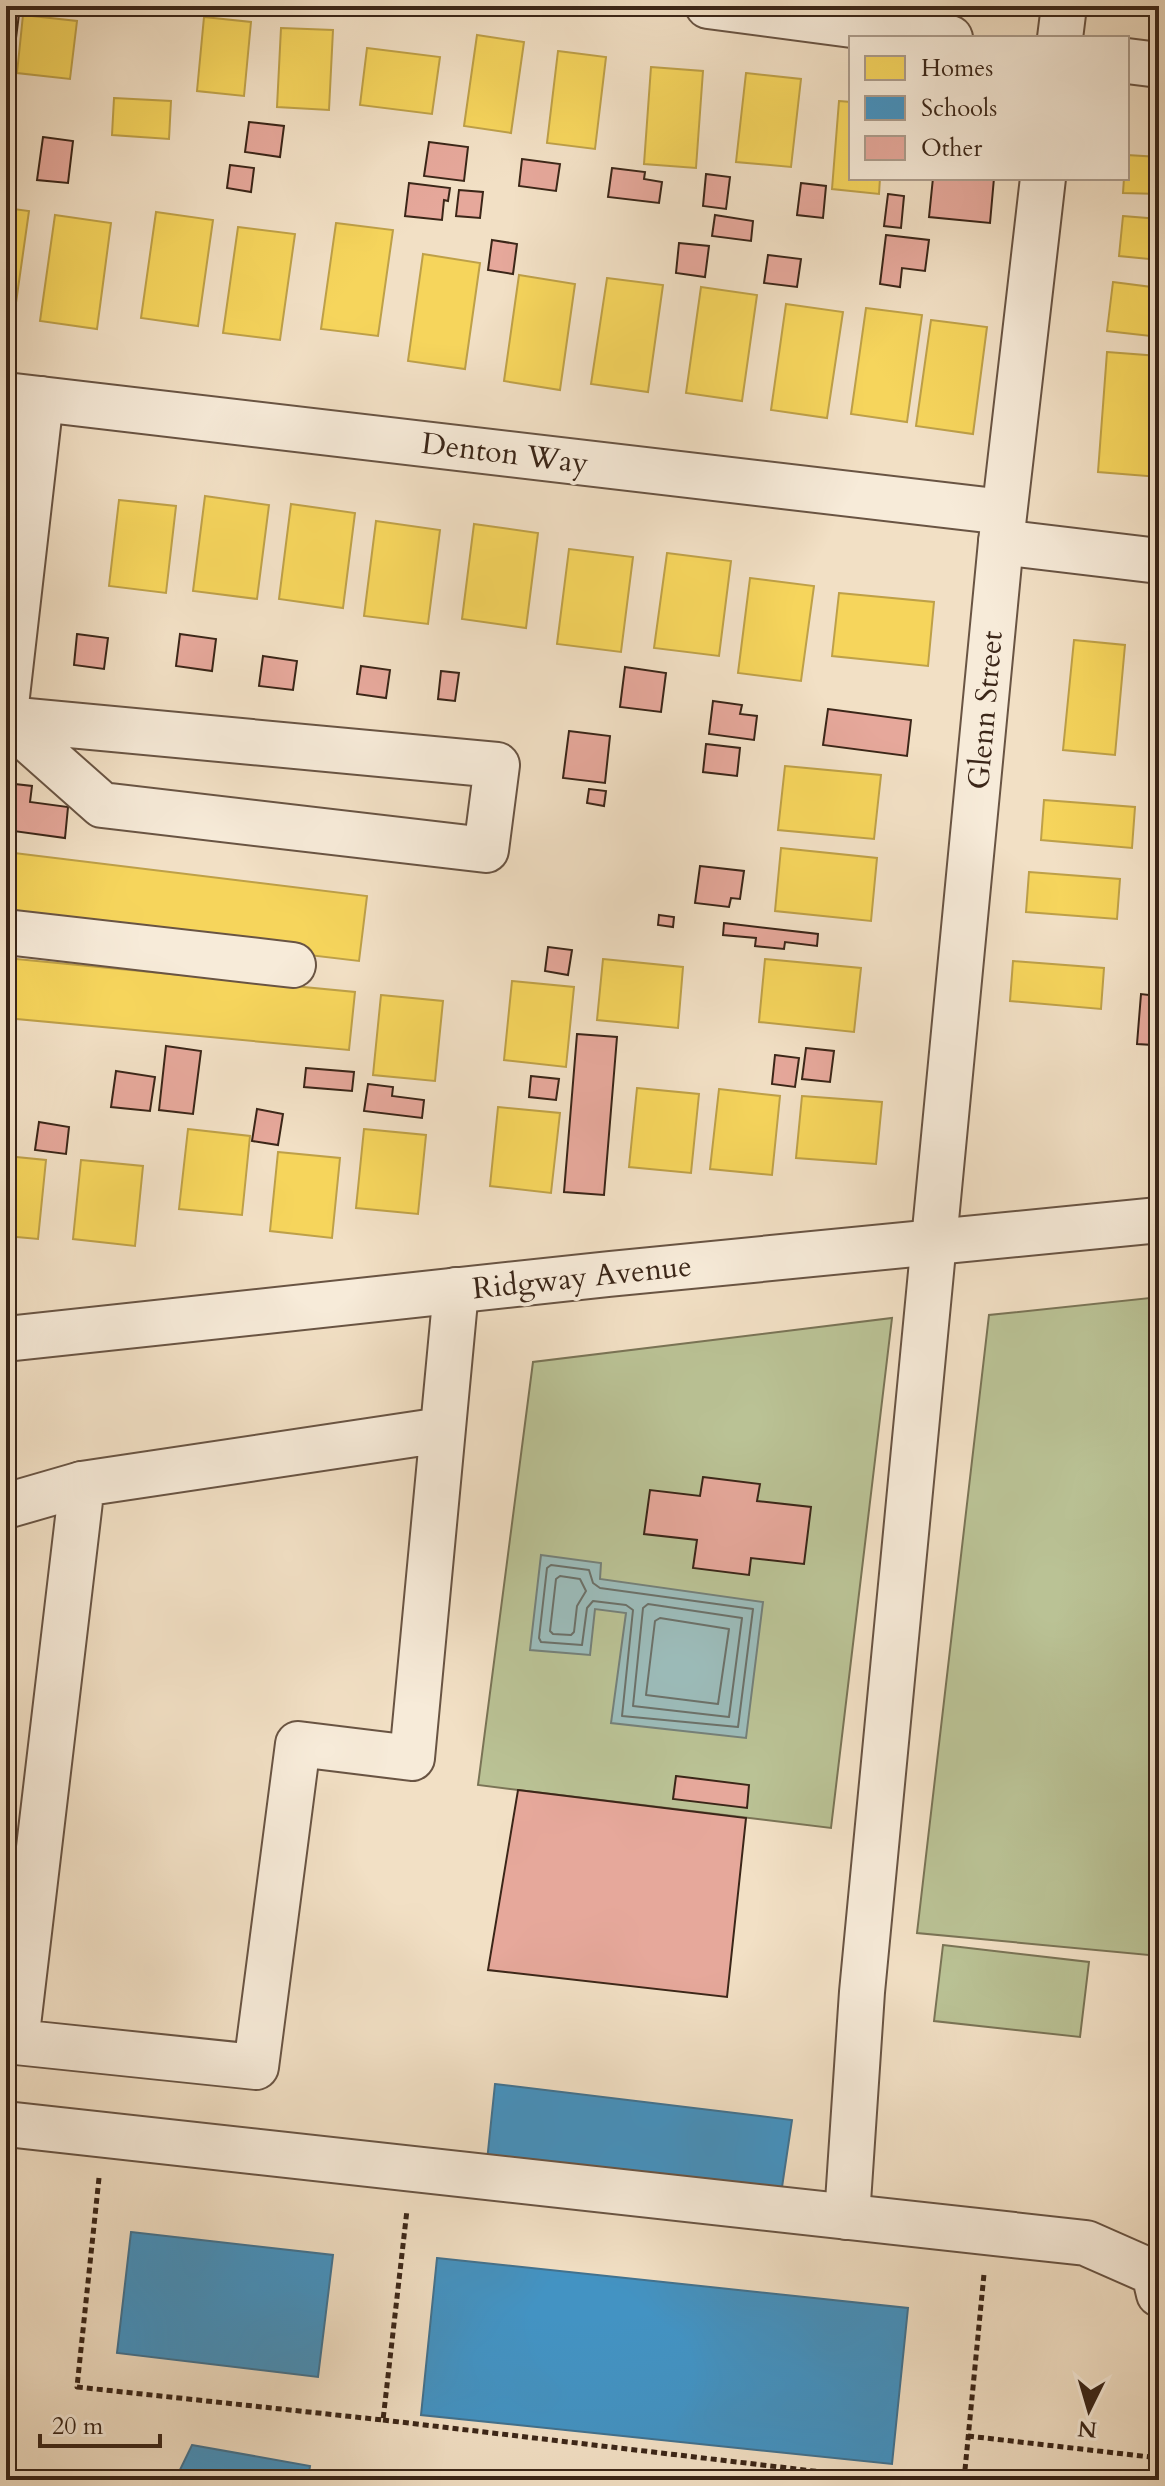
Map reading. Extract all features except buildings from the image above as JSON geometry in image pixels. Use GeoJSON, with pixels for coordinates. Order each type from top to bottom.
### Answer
{"type":"FeatureCollection","features":[{"type":"Feature","properties":{"kind":"street"},"geometry":{"type":"LineString","coordinates":[[708,6],[935,36]]}},
{"type":"Feature","properties":{"kind":"street"},"geometry":{"type":"LineString","coordinates":[[1060,36],[1064,6]]}},
{"type":"Feature","properties":{"kind":"street"},"geometry":{"type":"LineString","coordinates":[[1129,61],[1159,65]]}},
{"type":"Feature","properties":{"kind":"street","name":"Glenn Street"},"geometry":{"type":"LineString","coordinates":[[847,2217],[864,1976],[1002,527],[1043,180]]}},
{"type":"Feature","properties":{"kind":"street"},"geometry":{"type":"LineString","coordinates":[[6,705],[24,397]]}},
{"type":"Feature","properties":{"kind":"street","name":"Denton Way"},"geometry":{"type":"LineString","coordinates":[[24,397],[1002,527],[1159,561]]}},
{"type":"Feature","properties":{"kind":"street"},"geometry":{"type":"LineString","coordinates":[[6,720],[497,765],[486,850],[102,805],[6,720]]}},
{"type":"Feature","properties":{"kind":"street"},"geometry":{"type":"LineString","coordinates":[[6,932],[293,965]]}},
{"type":"Feature","properties":{"kind":"street","name":"Ridgway Avenue"},"geometry":{"type":"LineString","coordinates":[[6,1339],[456,1290],[1159,1220]]}},
{"type":"Feature","properties":{"kind":"street"},"geometry":{"type":"LineString","coordinates":[[82,1484],[16,2042],[256,2067],[298,1744],[412,1758],[456,1290]]}},
{"type":"Feature","properties":{"kind":"street"},"geometry":{"type":"LineString","coordinates":[[6,1506],[82,1484],[442,1430]]}},
{"type":"Feature","properties":{"kind":"street"},"geometry":{"type":"LineString","coordinates":[[6,2124],[1086,2243],[1154,2273],[1159,2294]]}},
{"type":"Feature","properties":{"kind":"path"},"geometry":{"type":"LineString","coordinates":[[103,2135],[77,2387],[889,2480]]}},
{"type":"Feature","properties":{"kind":"path"},"geometry":{"type":"LineString","coordinates":[[383,2420],[412,2169]]}},
{"type":"Feature","properties":{"kind":"path"},"geometry":{"type":"LineString","coordinates":[[964,2480],[988,2232]]}},
{"type":"Feature","properties":{"kind":"path"},"geometry":{"type":"LineString","coordinates":[[968,2436],[1159,2458]]}},
{"type":"Feature","properties":{"kind":"green space"},"geometry":{"type":"Polygon","coordinates":[[[1159,1297],[1159,1956],[917,1933],[989,1315],[1159,1297]]]}},
{"type":"Feature","properties":{"kind":"green space"},"geometry":{"type":"Polygon","coordinates":[[[892,1318],[831,1828],[478,1785],[533,1362],[892,1318]]]}},
{"type":"Feature","properties":{"kind":"green space"},"geometry":{"type":"Polygon","coordinates":[[[943,1945],[1089,1962],[1080,2037],[934,2021],[943,1945]]]}},
{"type":"Feature","properties":{"kind":"water"},"geometry":{"type":"Polygon","coordinates":[[[541,1555],[601,1563],[600,1579],[763,1602],[746,1738],[611,1723],[626,1613],[595,1609],[590,1655],[530,1650],[541,1555]]]}}]}
